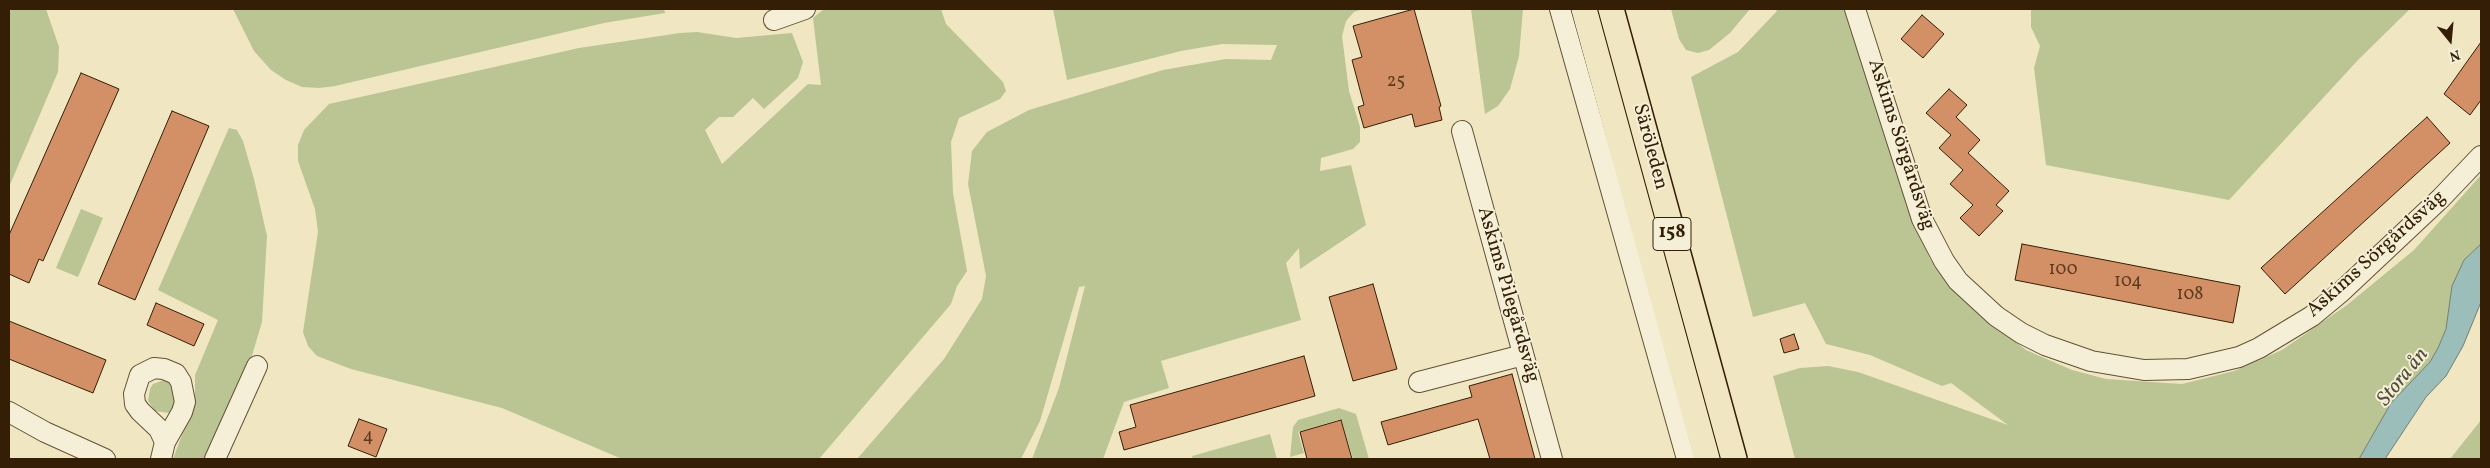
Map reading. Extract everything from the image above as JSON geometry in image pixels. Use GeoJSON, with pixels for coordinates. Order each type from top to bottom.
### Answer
{"type":"FeatureCollection","features":[{"type":"Feature","properties":{"kind":"main road","name":"Säröleden"},"geometry":{"type":"LineString","coordinates":[[1584,9],[1707,459]]}},
{"type":"Feature","properties":{"kind":"main road","name":"Säröleden"},"geometry":{"type":"LineString","coordinates":[[1610,9],[1734,459]]}},
{"type":"Feature","properties":{"kind":"street"},"geometry":{"type":"LineString","coordinates":[[774,20],[805,9]]}},
{"type":"Feature","properties":{"kind":"street"},"geometry":{"type":"LineString","coordinates":[[1560,9],[1687,459]]}},
{"type":"Feature","properties":{"kind":"street","name":"Askims Sörgårdsväg"},"geometry":{"type":"LineString","coordinates":[[1855,9],[1922,218],[1932,241],[1949,269],[1964,288],[2003,321],[2045,344],[2090,361],[2144,370],[2188,369],[2230,359],[2259,348],[2312,316],[2342,292],[2436,203],[2481,156]]}},
{"type":"Feature","properties":{"kind":"street","name":"Askims Pilegårdsväg"},"geometry":{"type":"LineString","coordinates":[[1462,131],[1552,459]]}},
{"type":"Feature","properties":{"kind":"street"},"geometry":{"type":"LineString","coordinates":[[1419,382],[1523,355]]}},
{"type":"Feature","properties":{"kind":"street"},"geometry":{"type":"LineString","coordinates":[[215,459],[257,366]]}},
{"type":"Feature","properties":{"kind":"street"},"geometry":{"type":"LineString","coordinates":[[9,412],[45,432],[105,459]]}},
{"type":"Feature","properties":{"kind":"green space"},"geometry":{"type":"Polygon","coordinates":[[[11,9],[46,9],[59,47],[58,72],[9,187],[9,15],[11,9]]]}},
{"type":"Feature","properties":{"kind":"green space"},"geometry":{"type":"Polygon","coordinates":[[[233,9],[664,9],[665,13],[604,23],[335,86],[319,88],[302,87],[286,80],[271,70],[254,51],[233,9]]]}},
{"type":"Feature","properties":{"kind":"green space"},"geometry":{"type":"Polygon","coordinates":[[[824,9],[941,9],[946,24],[1003,82],[1006,91],[1000,99],[959,118],[951,142],[953,193],[967,271],[957,286],[951,304],[819,459],[622,459],[502,408],[351,369],[317,356],[308,346],[303,332],[318,232],[315,209],[298,161],[298,145],[304,130],[329,104],[579,48],[680,33],[697,32],[736,38],[792,33],[803,62],[798,78],[764,109],[753,98],[733,117],[719,117],[705,130],[722,164],[808,84],[821,85],[813,18],[824,9]]]}},
{"type":"Feature","properties":{"kind":"green space"},"geometry":{"type":"Polygon","coordinates":[[[1053,9],[1363,9],[1354,12],[1346,21],[1342,36],[1349,91],[1360,127],[1360,142],[1353,149],[1321,158],[1320,171],[1351,165],[1366,225],[1300,269],[1299,248],[1286,263],[1301,320],[1161,361],[1169,388],[1124,402],[1103,459],[1032,459],[1059,388],[1085,286],[1079,287],[1040,421],[1021,459],[857,459],[944,359],[982,299],[986,276],[968,184],[972,151],[987,132],[1029,110],[1163,70],[1226,59],[1271,60],[1277,45],[1222,44],[1181,51],[1067,80],[1053,9]]]}},
{"type":"Feature","properties":{"kind":"green space"},"geometry":{"type":"Polygon","coordinates":[[[1471,9],[1523,9],[1519,56],[1510,89],[1498,106],[1485,114],[1471,9]]]}},
{"type":"Feature","properties":{"kind":"green space"},"geometry":{"type":"Polygon","coordinates":[[[1671,9],[1750,9],[1730,33],[1709,50],[1698,53],[1686,50],[1679,39],[1671,9]]]}},
{"type":"Feature","properties":{"kind":"green space"},"geometry":{"type":"Polygon","coordinates":[[[1775,9],[1845,9],[1913,218],[1930,259],[1954,290],[2026,350],[2072,370],[2106,379],[2182,384],[2234,371],[2282,350],[2347,305],[2414,250],[2481,175],[2481,244],[2464,260],[2452,286],[2446,329],[2438,348],[2430,362],[2391,403],[2359,459],[1795,459],[1773,376],[1800,368],[1828,366],[1858,372],[2008,425],[1951,383],[1942,386],[1870,355],[1826,344],[1805,303],[1753,317],[1691,77],[1738,52],[1777,11],[1775,9]]]}},
{"type":"Feature","properties":{"kind":"green space"},"geometry":{"type":"Polygon","coordinates":[[[2031,9],[2410,9],[2359,59],[2229,200],[2046,165],[2034,68],[2040,46],[2031,27],[2031,9]]]}},
{"type":"Feature","properties":{"kind":"green space"},"geometry":{"type":"Polygon","coordinates":[[[229,128],[237,130],[243,141],[267,236],[262,322],[247,372],[204,459],[173,459],[195,400],[195,375],[218,320],[158,290],[229,128]]]}},
{"type":"Feature","properties":{"kind":"green space"},"geometry":{"type":"Polygon","coordinates":[[[81,209],[103,218],[78,277],[56,268],[81,209]]]}},
{"type":"Feature","properties":{"kind":"green space"},"geometry":{"type":"Polygon","coordinates":[[[170,380],[179,387],[172,412],[169,413],[155,411],[148,401],[153,384],[170,380]]]}},
{"type":"Feature","properties":{"kind":"green space"},"geometry":{"type":"Polygon","coordinates":[[[1339,408],[1356,414],[1369,459],[1353,459],[1341,419],[1298,432],[1304,453],[1290,457],[1293,427],[1298,420],[1339,408]]]}},
{"type":"Feature","properties":{"kind":"green space"},"geometry":{"type":"Polygon","coordinates":[[[2481,420],[2481,459],[2450,459],[2481,420]]]}},
{"type":"Feature","properties":{"kind":"green space"},"geometry":{"type":"Polygon","coordinates":[[[1270,434],[1277,459],[1193,459],[1192,456],[1270,434]]]}},
{"type":"Feature","properties":{"kind":"water"},"geometry":{"type":"Polygon","coordinates":[[[2481,244],[2481,302],[2463,346],[2446,376],[2426,397],[2385,459],[2359,459],[2391,403],[2430,362],[2438,348],[2446,329],[2452,286],[2464,260],[2481,244]]]}},
{"type":"Feature","properties":{"kind":"building"},"geometry":{"type":"Polygon","coordinates":[[[1414,9],[1441,106],[1439,107],[1442,120],[1415,127],[1412,114],[1364,128],[1358,107],[1364,105],[1352,60],[1362,57],[1353,26],[1414,9]]]}},
{"type":"Feature","properties":{"kind":"building"},"geometry":{"type":"Polygon","coordinates":[[[1922,15],[1944,34],[1923,58],[1901,39],[1922,15]]]}},
{"type":"Feature","properties":{"kind":"building"},"geometry":{"type":"Polygon","coordinates":[[[2481,42],[2481,100],[2470,115],[2444,94],[2481,42]]]}},
{"type":"Feature","properties":{"kind":"building"},"geometry":{"type":"Polygon","coordinates":[[[81,73],[119,89],[43,261],[39,259],[29,283],[9,274],[9,235],[81,73]]]}},
{"type":"Feature","properties":{"kind":"building"},"geometry":{"type":"Polygon","coordinates":[[[1949,89],[1967,105],[1956,117],[1980,140],[1968,153],[2009,191],[1996,205],[2003,211],[1979,236],[1960,218],[1973,205],[1950,184],[1963,170],[1939,148],[1951,135],[1926,113],[1949,89]]]}},
{"type":"Feature","properties":{"kind":"building"},"geometry":{"type":"Polygon","coordinates":[[[172,111],[209,126],[135,300],[98,284],[172,111]]]}},
{"type":"Feature","properties":{"kind":"building"},"geometry":{"type":"Polygon","coordinates":[[[2427,117],[2450,143],[2285,294],[2261,268],[2427,117]]]}},
{"type":"Feature","properties":{"kind":"building"},"geometry":{"type":"Polygon","coordinates":[[[2022,244],[2240,286],[2233,323],[2015,280],[2022,244]]]}},
{"type":"Feature","properties":{"kind":"building"},"geometry":{"type":"Polygon","coordinates":[[[1373,284],[1397,369],[1353,381],[1329,297],[1373,284]]]}},
{"type":"Feature","properties":{"kind":"building"},"geometry":{"type":"Polygon","coordinates":[[[156,303],[204,324],[194,346],[147,325],[156,303]]]}},
{"type":"Feature","properties":{"kind":"building"},"geometry":{"type":"Polygon","coordinates":[[[9,321],[106,360],[93,393],[9,359],[9,321]]]}},
{"type":"Feature","properties":{"kind":"building"},"geometry":{"type":"Polygon","coordinates":[[[1794,334],[1799,349],[1784,353],[1780,339],[1794,334]]]}},
{"type":"Feature","properties":{"kind":"building"},"geometry":{"type":"Polygon","coordinates":[[[1304,356],[1315,396],[1124,450],[1119,432],[1136,427],[1130,405],[1304,356]]]}},
{"type":"Feature","properties":{"kind":"building"},"geometry":{"type":"Polygon","coordinates":[[[1512,374],[1535,459],[1490,459],[1478,419],[1388,445],[1381,422],[1472,397],[1469,386],[1512,374]]]}},
{"type":"Feature","properties":{"kind":"building"},"geometry":{"type":"Polygon","coordinates":[[[359,419],[387,429],[376,457],[348,446],[359,419]]]}},
{"type":"Feature","properties":{"kind":"building"},"geometry":{"type":"Polygon","coordinates":[[[1341,420],[1352,459],[1307,459],[1300,432],[1341,420]]]}},
{"type":"Feature","properties":{"kind":"water label","name":"Stora ån"},"geometry":{"type":"Point","coordinates":[2404,378]}}]}
